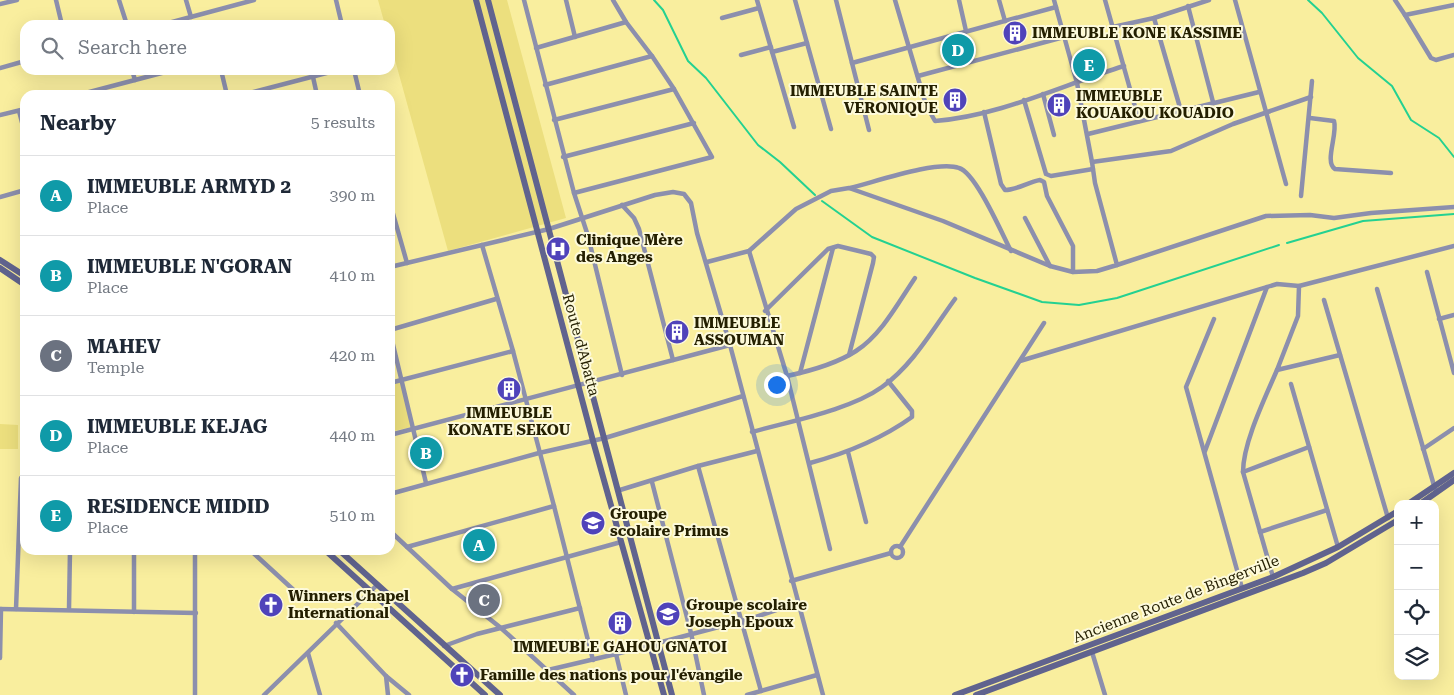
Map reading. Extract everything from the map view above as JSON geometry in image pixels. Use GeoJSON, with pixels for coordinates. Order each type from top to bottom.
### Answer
{"type":"FeatureCollection","features":[{"type":"Feature","properties":{"kind":"street"},"geometry":{"type":"LineString","coordinates":[[0,4],[17,0]]}},
{"type":"Feature","properties":{"kind":"street"},"geometry":{"type":"LineString","coordinates":[[56,0],[61,20]]}},
{"type":"Feature","properties":{"kind":"street"},"geometry":{"type":"LineString","coordinates":[[119,0],[125,20]]}},
{"type":"Feature","properties":{"kind":"street"},"geometry":{"type":"LineString","coordinates":[[186,0],[191,17]]}},
{"type":"Feature","properties":{"kind":"street"},"geometry":{"type":"LineString","coordinates":[[180,20],[254,0]]}},
{"type":"Feature","properties":{"kind":"street"},"geometry":{"type":"LineString","coordinates":[[336,0],[341,20]]}},
{"type":"Feature","properties":{"kind":"street","name":"Route d'Abatta"},"geometry":{"type":"LineString","coordinates":[[476,0],[580,386],[593,441],[664,695]]}},
{"type":"Feature","properties":{"kind":"street","name":"Route d'Abatta"},"geometry":{"type":"LineString","coordinates":[[488,0],[620,490],[672,695]]}},
{"type":"Feature","properties":{"kind":"street"},"geometry":{"type":"LineString","coordinates":[[524,0],[563,157],[583,220],[622,374]]}},
{"type":"Feature","properties":{"kind":"street"},"geometry":{"type":"LineString","coordinates":[[566,0],[575,37]]}},
{"type":"Feature","properties":{"kind":"street"},"geometry":{"type":"LineString","coordinates":[[574,193],[710,158],[712,153],[674,89],[626,22],[613,0]]}},
{"type":"Feature","properties":{"kind":"street"},"geometry":{"type":"LineString","coordinates":[[757,0],[794,127]]}},
{"type":"Feature","properties":{"kind":"street"},"geometry":{"type":"LineString","coordinates":[[795,0],[831,129]]}},
{"type":"Feature","properties":{"kind":"street"},"geometry":{"type":"LineString","coordinates":[[836,0],[869,130]]}},
{"type":"Feature","properties":{"kind":"street"},"geometry":{"type":"LineString","coordinates":[[896,0],[926,105],[935,121],[984,112],[1124,66]]}},
{"type":"Feature","properties":{"kind":"street"},"geometry":{"type":"LineString","coordinates":[[959,0],[966,32]]}},
{"type":"Feature","properties":{"kind":"street"},"geometry":{"type":"LineString","coordinates":[[999,0],[1005,21]]}},
{"type":"Feature","properties":{"kind":"street"},"geometry":{"type":"LineString","coordinates":[[1054,0],[1077,82],[1088,134],[1093,170],[1117,265]]}},
{"type":"Feature","properties":{"kind":"street"},"geometry":{"type":"LineString","coordinates":[[1105,0],[1138,121]]}},
{"type":"Feature","properties":{"kind":"street"},"geometry":{"type":"LineString","coordinates":[[1113,27],[1154,18],[1209,0]]}},
{"type":"Feature","properties":{"kind":"street"},"geometry":{"type":"LineString","coordinates":[[1235,0],[1286,184]]}},
{"type":"Feature","properties":{"kind":"street"},"geometry":{"type":"LineString","coordinates":[[1395,0],[1432,58],[1436,60],[1454,55]]}},
{"type":"Feature","properties":{"kind":"street"},"geometry":{"type":"LineString","coordinates":[[1405,16],[1454,5]]}},
{"type":"Feature","properties":{"kind":"street"},"geometry":{"type":"LineString","coordinates":[[1188,6],[1213,102]]}},
{"type":"Feature","properties":{"kind":"street"},"geometry":{"type":"LineString","coordinates":[[852,63],[1056,7]]}},
{"type":"Feature","properties":{"kind":"street"},"geometry":{"type":"LineString","coordinates":[[722,18],[759,8]]}},
{"type":"Feature","properties":{"kind":"street"},"geometry":{"type":"LineString","coordinates":[[1154,18],[1181,110]]}},
{"type":"Feature","properties":{"kind":"street"},"geometry":{"type":"LineString","coordinates":[[536,48],[626,22]]}},
{"type":"Feature","properties":{"kind":"street"},"geometry":{"type":"LineString","coordinates":[[918,76],[1064,38]]}},
{"type":"Feature","properties":{"kind":"street"},"geometry":{"type":"LineString","coordinates":[[741,55],[807,43]]}},
{"type":"Feature","properties":{"kind":"street"},"geometry":{"type":"LineString","coordinates":[[545,85],[652,56]]}},
{"type":"Feature","properties":{"kind":"street"},"geometry":{"type":"LineString","coordinates":[[0,68],[20,62]]}},
{"type":"Feature","properties":{"kind":"street"},"geometry":{"type":"LineString","coordinates":[[134,75],[135,80]]}},
{"type":"Feature","properties":{"kind":"street"},"geometry":{"type":"LineString","coordinates":[[97,90],[154,75]]}},
{"type":"Feature","properties":{"kind":"street"},"geometry":{"type":"LineString","coordinates":[[222,75],[226,90]]}},
{"type":"Feature","properties":{"kind":"street"},"geometry":{"type":"LineString","coordinates":[[262,90],[320,75]]}},
{"type":"Feature","properties":{"kind":"street"},"geometry":{"type":"LineString","coordinates":[[355,75],[359,90]]}},
{"type":"Feature","properties":{"kind":"street"},"geometry":{"type":"LineString","coordinates":[[313,77],[317,90]]}},
{"type":"Feature","properties":{"kind":"street"},"geometry":{"type":"LineString","coordinates":[[1301,196],[1310,118],[1312,81]]}},
{"type":"Feature","properties":{"kind":"street"},"geometry":{"type":"LineString","coordinates":[[554,120],[674,89]]}},
{"type":"Feature","properties":{"kind":"street"},"geometry":{"type":"LineString","coordinates":[[1088,134],[1259,92]]}},
{"type":"Feature","properties":{"kind":"street"},"geometry":{"type":"LineString","coordinates":[[1043,94],[1054,135]]}},
{"type":"Feature","properties":{"kind":"street"},"geometry":{"type":"LineString","coordinates":[[1092,162],[1171,151],[1233,124],[1311,97]]}},
{"type":"Feature","properties":{"kind":"street"},"geometry":{"type":"LineString","coordinates":[[1024,100],[1046,174],[1051,176],[1093,170]]}},
{"type":"Feature","properties":{"kind":"street"},"geometry":{"type":"LineString","coordinates":[[0,116],[19,110],[20,114]]}},
{"type":"Feature","properties":{"kind":"street"},"geometry":{"type":"LineString","coordinates":[[984,112],[1001,184],[1005,190],[1011,190],[1032,181],[1040,180],[1044,182],[1047,196],[1074,246],[1073,272]]}},
{"type":"Feature","properties":{"kind":"street"},"geometry":{"type":"LineString","coordinates":[[1310,118],[1334,121],[1331,167],[1335,169],[1391,173]]}},
{"type":"Feature","properties":{"kind":"street"},"geometry":{"type":"LineString","coordinates":[[563,157],[694,124]]}},
{"type":"Feature","properties":{"kind":"street"},"geometry":{"type":"LineString","coordinates":[[707,262],[749,251],[796,209],[831,191],[944,166],[961,168],[974,180],[1011,251]]}},
{"type":"Feature","properties":{"kind":"street"},"geometry":{"type":"LineString","coordinates":[[849,188],[943,221],[1050,266],[1073,272],[1096,271],[1117,265],[1266,216],[1310,215],[1334,218],[1371,212],[1454,206]]}},
{"type":"Feature","properties":{"kind":"street"},"geometry":{"type":"LineString","coordinates":[[0,197],[20,191]]}},
{"type":"Feature","properties":{"kind":"street"},"geometry":{"type":"LineString","coordinates":[[395,266],[583,220],[622,204],[655,195],[673,192],[684,194],[691,203],[697,233],[730,345],[791,581],[823,695]]}},
{"type":"Feature","properties":{"kind":"street"},"geometry":{"type":"LineString","coordinates":[[622,204],[634,218],[639,229],[673,360]]}},
{"type":"Feature","properties":{"kind":"street"},"geometry":{"type":"LineString","coordinates":[[1026,218],[1050,266]]}},
{"type":"Feature","properties":{"kind":"street"},"geometry":{"type":"LineString","coordinates":[[395,228],[408,263]]}},
{"type":"Feature","properties":{"kind":"street"},"geometry":{"type":"LineString","coordinates":[[482,245],[496,299],[513,351],[568,557],[593,660]]}},
{"type":"Feature","properties":{"kind":"street"},"geometry":{"type":"LineString","coordinates":[[765,311],[824,253],[833,248],[838,246],[871,254],[874,257],[849,355]]}},
{"type":"Feature","properties":{"kind":"street"},"geometry":{"type":"LineString","coordinates":[[1020,361],[1277,284],[1299,286],[1454,246]]}},
{"type":"Feature","properties":{"kind":"street"},"geometry":{"type":"LineString","coordinates":[[800,373],[833,248]]}},
{"type":"Feature","properties":{"kind":"street"},"geometry":{"type":"LineString","coordinates":[[749,251],[765,311],[787,376],[830,549]]}},
{"type":"Feature","properties":{"kind":"street"},"geometry":{"type":"LineString","coordinates":[[0,260],[20,273]]}},
{"type":"Feature","properties":{"kind":"street"},"geometry":{"type":"LineString","coordinates":[[0,268],[20,282]]}},
{"type":"Feature","properties":{"kind":"street"},"geometry":{"type":"LineString","coordinates":[[1427,272],[1454,373]]}},
{"type":"Feature","properties":{"kind":"street"},"geometry":{"type":"LineString","coordinates":[[787,376],[830,364],[857,351],[880,329],[914,278]]}},
{"type":"Feature","properties":{"kind":"street"},"geometry":{"type":"LineString","coordinates":[[1273,577],[1243,472],[1243,462],[1260,410],[1298,316],[1299,286]]}},
{"type":"Feature","properties":{"kind":"street"},"geometry":{"type":"LineString","coordinates":[[1204,452],[1267,287]]}},
{"type":"Feature","properties":{"kind":"street"},"geometry":{"type":"LineString","coordinates":[[1378,289],[1422,449],[1436,489]]}},
{"type":"Feature","properties":{"kind":"street"},"geometry":{"type":"LineString","coordinates":[[395,329],[496,299]]}},
{"type":"Feature","properties":{"kind":"street"},"geometry":{"type":"LineString","coordinates":[[752,432],[854,402],[888,381],[916,352],[955,299]]}},
{"type":"Feature","properties":{"kind":"street"},"geometry":{"type":"LineString","coordinates":[[1324,300],[1388,518]]}},
{"type":"Feature","properties":{"kind":"street"},"geometry":{"type":"LineString","coordinates":[[1439,319],[1454,315]]}},
{"type":"Feature","properties":{"kind":"street"},"geometry":{"type":"LineString","coordinates":[[1214,319],[1186,387],[1242,588]]}},
{"type":"Feature","properties":{"kind":"street"},"geometry":{"type":"LineString","coordinates":[[900,547],[1044,323]]}},
{"type":"Feature","properties":{"kind":"street"},"geometry":{"type":"LineString","coordinates":[[395,434],[590,384],[730,345]]}},
{"type":"Feature","properties":{"kind":"street"},"geometry":{"type":"LineString","coordinates":[[395,382],[513,351]]}},
{"type":"Feature","properties":{"kind":"street"},"geometry":{"type":"LineString","coordinates":[[395,353],[426,484]]}},
{"type":"Feature","properties":{"kind":"street"},"geometry":{"type":"LineString","coordinates":[[1277,370],[1340,355]]}},
{"type":"Feature","properties":{"kind":"street"},"geometry":{"type":"LineString","coordinates":[[810,463],[848,452],[892,432],[912,417],[912,411],[888,381]]}},
{"type":"Feature","properties":{"kind":"street"},"geometry":{"type":"LineString","coordinates":[[1291,384],[1338,547]]}},
{"type":"Feature","properties":{"kind":"street"},"geometry":{"type":"LineString","coordinates":[[395,493],[539,453],[605,438],[743,396]]}},
{"type":"Feature","properties":{"kind":"street"},"geometry":{"type":"LineString","coordinates":[[1422,449],[1454,428]]}},
{"type":"Feature","properties":{"kind":"street"},"geometry":{"type":"LineString","coordinates":[[1243,472],[1309,447]]}},
{"type":"Feature","properties":{"kind":"street"},"geometry":{"type":"LineString","coordinates":[[620,490],[652,482],[698,466],[757,451]]}},
{"type":"Feature","properties":{"kind":"street"},"geometry":{"type":"LineString","coordinates":[[848,452],[866,522]]}},
{"type":"Feature","properties":{"kind":"street"},"geometry":{"type":"LineString","coordinates":[[698,466],[761,691]]}},
{"type":"Feature","properties":{"kind":"street"},"geometry":{"type":"LineString","coordinates":[[1424,500],[1454,473]]}},
{"type":"Feature","properties":{"kind":"street"},"geometry":{"type":"LineString","coordinates":[[1415,500],[1454,480]]}},
{"type":"Feature","properties":{"kind":"street"},"geometry":{"type":"LineString","coordinates":[[652,482],[691,633],[704,695]]}},
{"type":"Feature","properties":{"kind":"street"},"geometry":{"type":"LineString","coordinates":[[16,609],[20,504]]}},
{"type":"Feature","properties":{"kind":"street"},"geometry":{"type":"LineString","coordinates":[[407,547],[554,506]]}},
{"type":"Feature","properties":{"kind":"street"},"geometry":{"type":"LineString","coordinates":[[1260,532],[1327,510]]}},
{"type":"Feature","properties":{"kind":"street","name":"Ancienne Route de Bingerville"},"geometry":{"type":"LineString","coordinates":[[955,695],[1273,577],[1338,547],[1394,514]]}},
{"type":"Feature","properties":{"kind":"street","name":"Ancienne Route de Bingerville"},"geometry":{"type":"LineString","coordinates":[[976,695],[1303,573],[1333,559],[1394,522]]}},
{"type":"Feature","properties":{"kind":"street"},"geometry":{"type":"LineString","coordinates":[[395,536],[452,589],[501,628],[574,695]]}},
{"type":"Feature","properties":{"kind":"street"},"geometry":{"type":"LineString","coordinates":[[452,589],[621,542]]}},
{"type":"Feature","properties":{"kind":"street"},"geometry":{"type":"LineString","coordinates":[[891,554],[894,546],[900,547]]}},
{"type":"Feature","properties":{"kind":"street"},"geometry":{"type":"LineString","coordinates":[[891,554],[895,558],[900,557],[903,552],[900,547]]}},
{"type":"Feature","properties":{"kind":"street"},"geometry":{"type":"LineString","coordinates":[[791,581],[891,554]]}},
{"type":"Feature","properties":{"kind":"street"},"geometry":{"type":"LineString","coordinates":[[69,609],[70,555]]}},
{"type":"Feature","properties":{"kind":"street"},"geometry":{"type":"LineString","coordinates":[[134,555],[134,612]]}},
{"type":"Feature","properties":{"kind":"street"},"geometry":{"type":"LineString","coordinates":[[195,555],[195,695]]}},
{"type":"Feature","properties":{"kind":"street"},"geometry":{"type":"LineString","coordinates":[[255,555],[298,594]]}},
{"type":"Feature","properties":{"kind":"street"},"geometry":{"type":"LineString","coordinates":[[331,555],[485,695]]}},
{"type":"Feature","properties":{"kind":"street"},"geometry":{"type":"LineString","coordinates":[[344,555],[500,695]]}},
{"type":"Feature","properties":{"kind":"street"},"geometry":{"type":"LineString","coordinates":[[264,695],[377,585]]}},
{"type":"Feature","properties":{"kind":"street"},"geometry":{"type":"LineString","coordinates":[[548,670],[741,622],[797,603]]}},
{"type":"Feature","properties":{"kind":"street"},"geometry":{"type":"LineString","coordinates":[[444,646],[501,628],[580,608]]}},
{"type":"Feature","properties":{"kind":"street"},"geometry":{"type":"LineString","coordinates":[[0,658],[1,609],[196,613]]}},
{"type":"Feature","properties":{"kind":"street"},"geometry":{"type":"LineString","coordinates":[[336,623],[386,676],[409,695]]}},
{"type":"Feature","properties":{"kind":"street"},"geometry":{"type":"LineString","coordinates":[[1092,652],[1105,695]]}},
{"type":"Feature","properties":{"kind":"street"},"geometry":{"type":"LineString","coordinates":[[308,653],[320,695]]}},
{"type":"Feature","properties":{"kind":"street"},"geometry":{"type":"LineString","coordinates":[[616,654],[626,695]]}},
{"type":"Feature","properties":{"kind":"street"},"geometry":{"type":"LineString","coordinates":[[747,695],[818,675]]}},
{"type":"Feature","properties":{"kind":"street"},"geometry":{"type":"LineString","coordinates":[[386,676],[388,695]]}},
{"type":"Feature","properties":{"kind":"street"},"geometry":{"type":"LineString","coordinates":[[489,695],[494,689]]}},
{"type":"Feature","properties":{"kind":"shaded area"},"geometry":{"type":"Polygon","coordinates":[[[378,0],[507,0],[566,218],[448,251],[395,60],[395,20],[384,20],[378,0]]]}},
{"type":"Feature","properties":{"kind":"shaded area"},"geometry":{"type":"Polygon","coordinates":[[[402,382],[411,427],[395,431],[395,384],[402,382]]]}},
{"type":"Feature","properties":{"kind":"shaded area"},"geometry":{"type":"Polygon","coordinates":[[[0,424],[18,425],[18,449],[0,449],[0,424]]]}},
{"type":"Feature","properties":{"kind":"waterway"},"geometry":{"type":"LineString","coordinates":[[654,0],[663,10],[688,61],[706,78],[758,145],[780,162],[815,195]]}},
{"type":"Feature","properties":{"kind":"waterway"},"geometry":{"type":"LineString","coordinates":[[1308,0],[1322,13],[1358,58],[1392,86],[1411,120],[1439,138],[1454,157]]}},
{"type":"Feature","properties":{"kind":"waterway"},"geometry":{"type":"LineString","coordinates":[[822,201],[872,237],[975,278],[1042,302],[1079,305],[1117,298],[1279,245]]}},
{"type":"Feature","properties":{"kind":"waterway"},"geometry":{"type":"LineString","coordinates":[[1287,243],[1363,221],[1454,214]]}},
{"type":"Feature","properties":{"kind":"place","name":"IMMEUBLE KONE KASSIME"},"geometry":{"type":"Point","coordinates":[1015,33]}},
{"type":"Feature","properties":{"kind":"place","name":"IMMEUBLE KEJAG"},"geometry":{"type":"Point","coordinates":[958,50]}},
{"type":"Feature","properties":{"kind":"place","name":"RESIDENCE MIDID"},"geometry":{"type":"Point","coordinates":[1089,65]}},
{"type":"Feature","properties":{"kind":"place","name":"IMMEUBLE SAINTE VERONIQUE"},"geometry":{"type":"Point","coordinates":[955,100]}},
{"type":"Feature","properties":{"kind":"place","name":"IMMEUBLE KOUAKOU KOUADIO"},"geometry":{"type":"Point","coordinates":[1059,105]}},
{"type":"Feature","properties":{"kind":"place","name":"Clinique Mère des Anges"},"geometry":{"type":"Point","coordinates":[558,249]}},
{"type":"Feature","properties":{"kind":"place","name":"IMMEUBLE ASSOUMAN"},"geometry":{"type":"Point","coordinates":[677,332]}},
{"type":"Feature","properties":{"kind":"place","name":"IMMEUBLE KONATE SEKOU"},"geometry":{"type":"Point","coordinates":[509,389]}},
{"type":"Feature","properties":{"kind":"place","name":"IMMEUBLE N'GORAN"},"geometry":{"type":"Point","coordinates":[426,453]}},
{"type":"Feature","properties":{"kind":"place","name":"Groupe scolaire Primus"},"geometry":{"type":"Point","coordinates":[593,523]}},
{"type":"Feature","properties":{"kind":"place","name":"IMMEUBLE ARMYD 2"},"geometry":{"type":"Point","coordinates":[479,545]}},
{"type":"Feature","properties":{"kind":"place","name":"MAHEV"},"geometry":{"type":"Point","coordinates":[484,600]}},
{"type":"Feature","properties":{"kind":"place","name":"Winners Chapel International"},"geometry":{"type":"Point","coordinates":[271,605]}},
{"type":"Feature","properties":{"kind":"place","name":"Groupe scolaire Joseph Epoux"},"geometry":{"type":"Point","coordinates":[668,614]}},
{"type":"Feature","properties":{"kind":"place","name":"IMMEUBLE GAHOU GNATOI"},"geometry":{"type":"Point","coordinates":[620,623]}},
{"type":"Feature","properties":{"kind":"place","name":"Famille des nations pour l'évangile"},"geometry":{"type":"Point","coordinates":[462,675]}}]}
